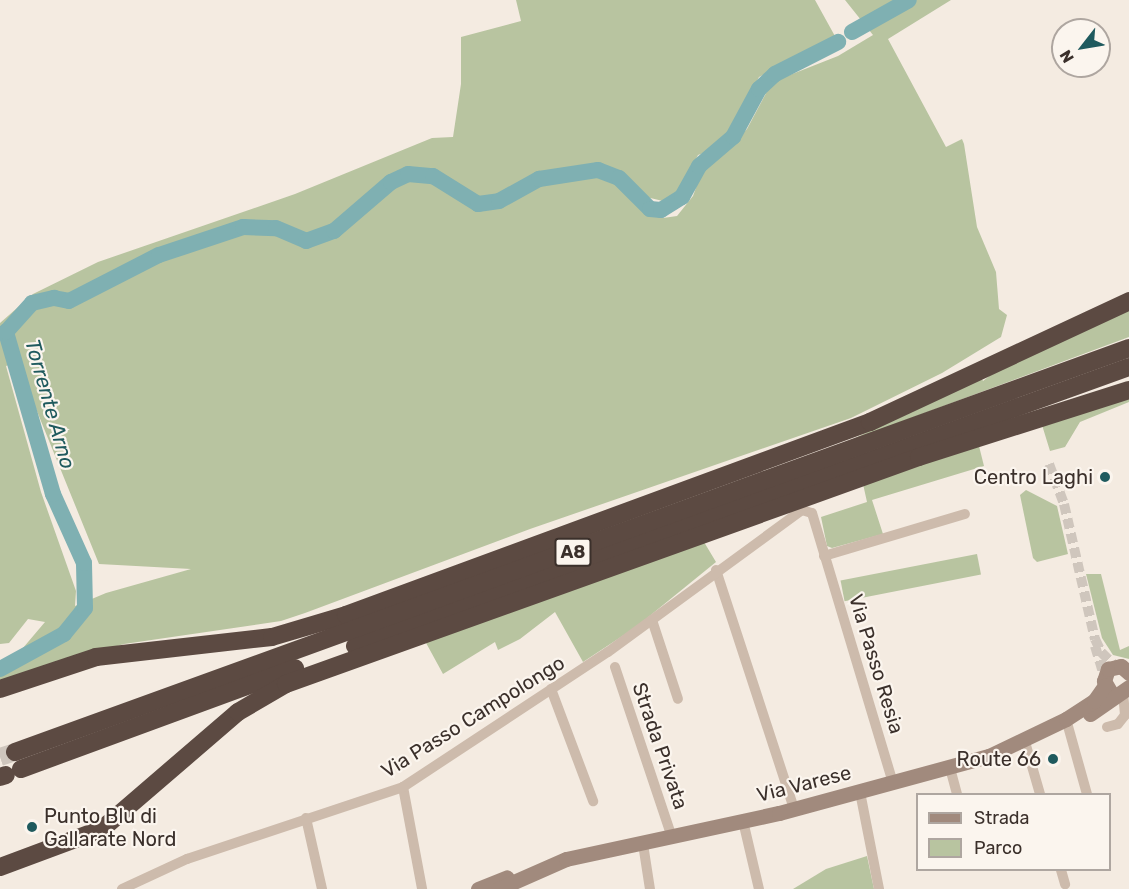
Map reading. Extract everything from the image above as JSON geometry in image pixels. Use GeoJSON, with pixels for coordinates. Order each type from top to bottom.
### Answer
{"type":"FeatureCollection","features":[{"type":"Feature","properties":{"kind":"highway"},"geometry":{"type":"LineString","coordinates":[[0,689],[96,657],[272,637],[346,615],[870,422],[1129,301]]}},
{"type":"Feature","properties":{"kind":"highway","name":"A8"},"geometry":{"type":"LineString","coordinates":[[10,768],[1129,348]]}},
{"type":"Feature","properties":{"kind":"highway","name":"A8"},"geometry":{"type":"LineString","coordinates":[[10,768],[1129,367]]}},
{"type":"Feature","properties":{"kind":"highway"},"geometry":{"type":"LineString","coordinates":[[0,867],[102,829],[238,712],[286,684],[919,457],[1129,390]]}},
{"type":"Feature","properties":{"kind":"main road","name":"Via Varese"},"geometry":{"type":"LineString","coordinates":[[478,889],[544,867],[794,809],[950,768],[1025,742],[1094,701],[1105,685],[1108,669],[1128,669]]}},
{"type":"Feature","properties":{"kind":"main road"},"geometry":{"type":"LineString","coordinates":[[1105,685],[1123,691]]}},
{"type":"Feature","properties":{"kind":"main road","name":"Via Varese"},"geometry":{"type":"LineString","coordinates":[[1066,719],[1081,719],[1123,691]]}},
{"type":"Feature","properties":{"kind":"main road","name":"Via Varese"},"geometry":{"type":"LineString","coordinates":[[498,889],[544,867]]}},
{"type":"Feature","properties":{"kind":"street","name":"Via Passo Resia"},"geometry":{"type":"LineString","coordinates":[[807,509],[812,513],[892,783]]}},
{"type":"Feature","properties":{"kind":"street","name":"Via Passo Campolongo"},"geometry":{"type":"LineString","coordinates":[[123,889],[183,860],[403,787],[551,690],[652,620],[716,570],[807,509]]}},
{"type":"Feature","properties":{"kind":"street"},"geometry":{"type":"LineString","coordinates":[[824,556],[965,514]]}},
{"type":"Feature","properties":{"kind":"street"},"geometry":{"type":"LineString","coordinates":[[716,570],[794,809]]}},
{"type":"Feature","properties":{"kind":"street"},"geometry":{"type":"LineString","coordinates":[[652,620],[678,699]]}},
{"type":"Feature","properties":{"kind":"street","name":"Strada Privata"},"geometry":{"type":"LineString","coordinates":[[615,667],[672,837]]}},
{"type":"Feature","properties":{"kind":"street"},"geometry":{"type":"LineString","coordinates":[[551,690],[593,801]]}},
{"type":"Feature","properties":{"kind":"street"},"geometry":{"type":"LineString","coordinates":[[1107,727],[1118,724],[1125,715],[1123,691]]}},
{"type":"Feature","properties":{"kind":"street"},"geometry":{"type":"LineString","coordinates":[[1066,719],[1086,793]]}},
{"type":"Feature","properties":{"kind":"street"},"geometry":{"type":"LineString","coordinates":[[1025,742],[1039,793]]}},
{"type":"Feature","properties":{"kind":"street"},"geometry":{"type":"LineString","coordinates":[[950,768],[956,793]]}},
{"type":"Feature","properties":{"kind":"street"},"geometry":{"type":"LineString","coordinates":[[403,787],[422,889]]}},
{"type":"Feature","properties":{"kind":"street"},"geometry":{"type":"LineString","coordinates":[[860,792],[879,889]]}},
{"type":"Feature","properties":{"kind":"street"},"geometry":{"type":"LineString","coordinates":[[306,818],[322,889]]}},
{"type":"Feature","properties":{"kind":"street"},"geometry":{"type":"LineString","coordinates":[[743,821],[759,889]]}},
{"type":"Feature","properties":{"kind":"street"},"geometry":{"type":"LineString","coordinates":[[643,844],[650,889]]}},
{"type":"Feature","properties":{"kind":"street"},"geometry":{"type":"LineString","coordinates":[[1061,871],[1065,884]]}},
{"type":"Feature","properties":{"kind":"green space"},"geometry":{"type":"Polygon","coordinates":[[[516,0],[815,0],[836,38],[759,77],[733,129],[709,151],[698,155],[684,183],[667,202],[642,196],[616,170],[582,167],[545,175],[544,180],[600,174],[619,183],[642,207],[663,218],[677,216],[693,196],[701,174],[747,129],[772,82],[838,56],[873,35],[845,0],[951,0],[888,39],[946,147],[962,139],[964,144],[977,227],[996,272],[999,309],[1007,315],[1001,337],[942,373],[851,418],[530,529],[305,613],[281,621],[124,644],[0,681],[0,662],[17,655],[45,622],[28,619],[9,643],[0,644],[0,323],[33,294],[98,262],[295,194],[432,138],[453,137],[461,84],[461,37],[521,21],[516,0]],[[17,362],[6,366],[41,492],[76,591],[75,606],[106,593],[191,569],[99,564],[17,362]]]}},
{"type":"Feature","properties":{"kind":"green space"},"geometry":{"type":"Polygon","coordinates":[[[1129,307],[1129,337],[847,442],[981,377],[983,381],[998,369],[1129,307]]]}},
{"type":"Feature","properties":{"kind":"green space"},"geometry":{"type":"Polygon","coordinates":[[[1129,395],[1129,402],[1080,422],[1065,447],[1050,451],[1042,425],[1129,395]]]}},
{"type":"Feature","properties":{"kind":"green space"},"geometry":{"type":"Polygon","coordinates":[[[979,446],[984,466],[872,500],[883,534],[832,548],[827,546],[821,517],[867,502],[863,484],[979,446]]]}},
{"type":"Feature","properties":{"kind":"green space"},"geometry":{"type":"Polygon","coordinates":[[[1026,490],[1057,506],[1068,554],[1037,562],[1033,558],[1020,495],[1026,490]]]}},
{"type":"Feature","properties":{"kind":"green space"},"geometry":{"type":"Polygon","coordinates":[[[704,542],[716,562],[636,627],[583,662],[555,612],[520,639],[498,650],[495,642],[443,674],[425,641],[704,542]]]}},
{"type":"Feature","properties":{"kind":"green space"},"geometry":{"type":"Polygon","coordinates":[[[977,554],[981,575],[845,601],[841,581],[977,554]]]}},
{"type":"Feature","properties":{"kind":"green space"},"geometry":{"type":"Polygon","coordinates":[[[1086,574],[1101,574],[1120,650],[1129,646],[1129,659],[1113,655],[1102,638],[1086,574]]]}},
{"type":"Feature","properties":{"kind":"green space"},"geometry":{"type":"Polygon","coordinates":[[[867,856],[874,889],[793,889],[826,869],[867,856]]]}},
{"type":"Feature","properties":{"kind":"waterway","name":"Torrente Arno"},"geometry":{"type":"LineString","coordinates":[[852,32],[909,0]]}},
{"type":"Feature","properties":{"kind":"waterway","name":"Torrente Arno"},"geometry":{"type":"LineString","coordinates":[[0,669],[64,634],[85,608],[84,563],[53,494],[6,332],[32,303],[54,298],[69,301],[159,255],[243,227],[276,228],[306,241],[334,231],[391,182],[408,174],[433,176],[478,204],[499,201],[539,179],[598,170],[619,178],[650,209],[661,210],[682,197],[699,166],[733,137],[759,89],[775,74],[838,42]]}},
{"type":"Feature","properties":{"kind":"tunnel"},"geometry":{"type":"LineString","coordinates":[[1049,464],[1064,504],[1095,639],[1101,652],[1115,666]]}},
{"type":"Feature","properties":{"kind":"tunnel"},"geometry":{"type":"LineString","coordinates":[[1095,646],[1104,675]]}},
{"type":"Feature","properties":{"kind":"tunnel"},"geometry":{"type":"LineString","coordinates":[[0,757],[15,752]]}},
{"type":"Feature","properties":{"kind":"place","name":"Centro Laghi"},"geometry":{"type":"Point","coordinates":[1105,477]}},
{"type":"Feature","properties":{"kind":"place","name":"Route 66"},"geometry":{"type":"Point","coordinates":[1053,759]}},
{"type":"Feature","properties":{"kind":"place","name":"Punto Blu di Gallarate Nord"},"geometry":{"type":"Point","coordinates":[32,827]}}]}
